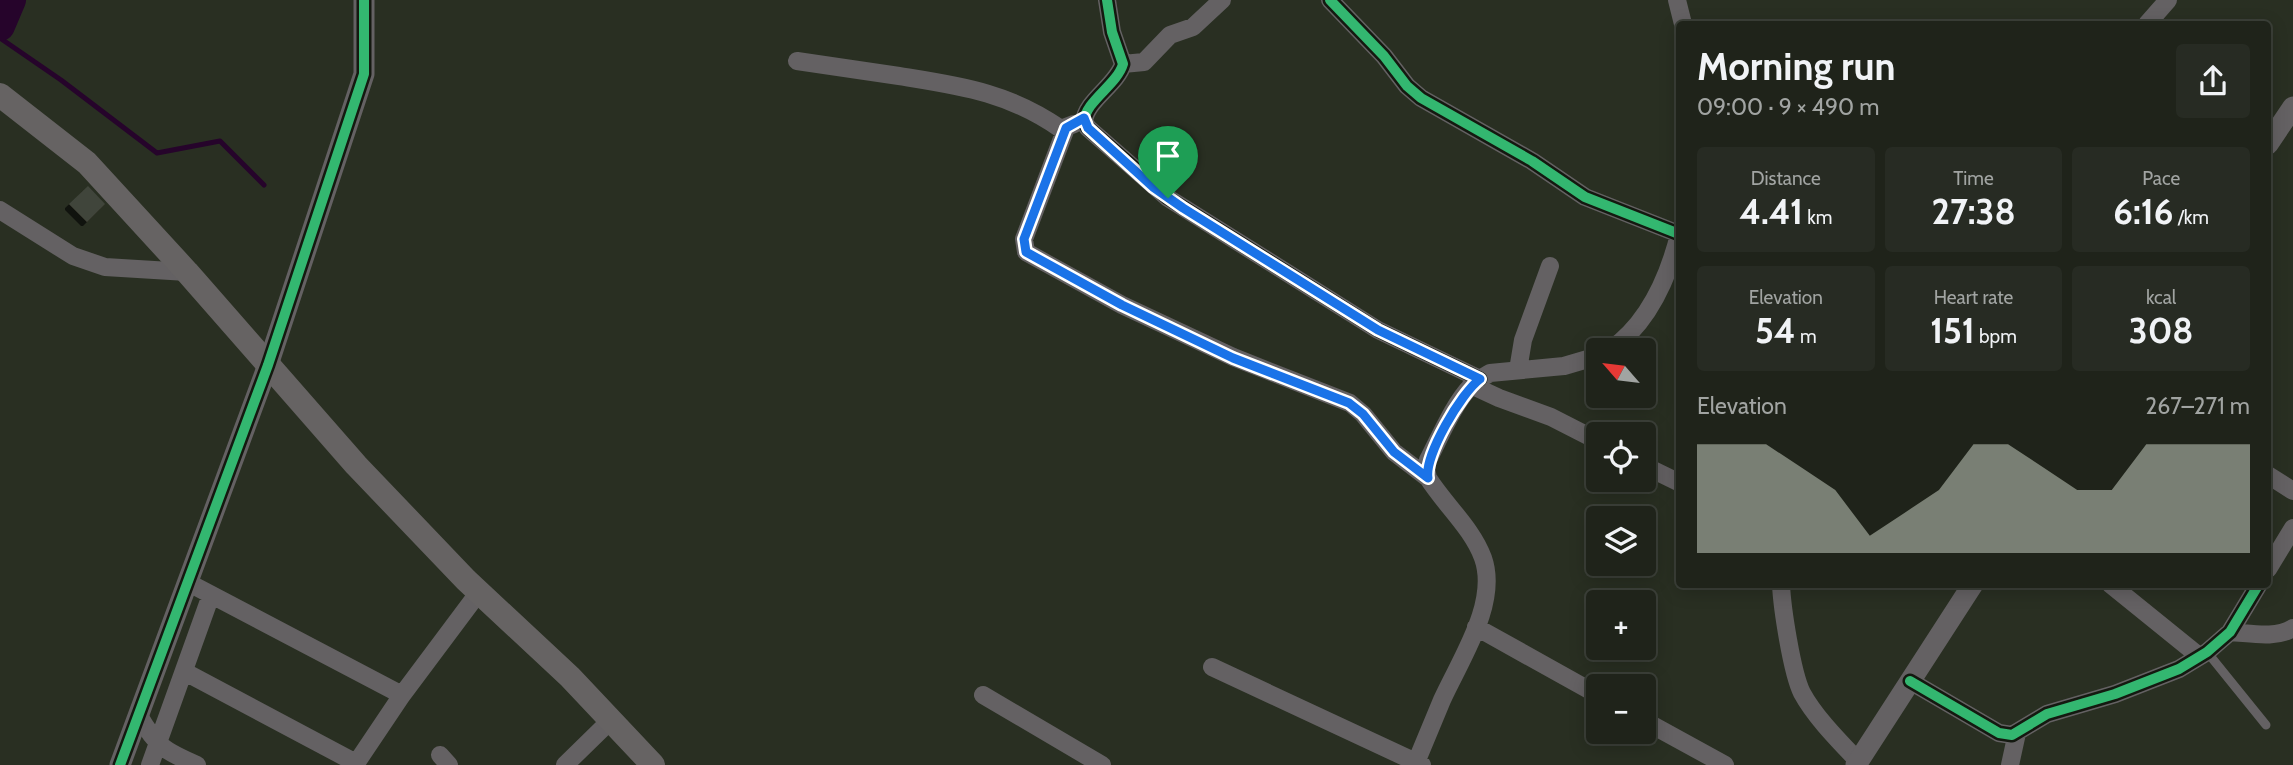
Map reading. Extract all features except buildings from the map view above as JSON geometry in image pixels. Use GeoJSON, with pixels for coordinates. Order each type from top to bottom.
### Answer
{"type":"FeatureCollection","features":[{"type":"Feature","properties":{"kind":"main road"},"geometry":{"type":"LineString","coordinates":[[0,95],[88,163],[356,465],[479,592],[570,677],[653,765]]}},
{"type":"Feature","properties":{"kind":"street"},"geometry":{"type":"LineString","coordinates":[[120,765],[268,365],[363,74],[364,0]]}},
{"type":"Feature","properties":{"kind":"street"},"geometry":{"type":"LineString","coordinates":[[797,61],[975,89],[1026,107],[1061,129],[1084,118],[1121,70],[1122,64],[1112,32],[1107,0]]}},
{"type":"Feature","properties":{"kind":"street"},"geometry":{"type":"LineString","coordinates":[[1122,64],[1144,62],[1170,35],[1193,27],[1222,0]]}},
{"type":"Feature","properties":{"kind":"street"},"geometry":{"type":"LineString","coordinates":[[1330,0],[1384,55],[1407,86],[1421,98],[1532,161],[1585,197],[1676,239]]}},
{"type":"Feature","properties":{"kind":"street"},"geometry":{"type":"LineString","coordinates":[[1677,0],[1682,21]]}},
{"type":"Feature","properties":{"kind":"street"},"geometry":{"type":"LineString","coordinates":[[2150,21],[2168,0]]}},
{"type":"Feature","properties":{"kind":"street"},"geometry":{"type":"LineString","coordinates":[[2271,140],[2293,107]]}},
{"type":"Feature","properties":{"kind":"street"},"geometry":{"type":"LineString","coordinates":[[1084,118],[1088,128],[1153,187],[1176,203],[1378,330],[1476,382],[1499,398],[1551,417],[1586,435]]}},
{"type":"Feature","properties":{"kind":"street"},"geometry":{"type":"LineString","coordinates":[[1066,128],[1024,239],[1026,252],[1122,305],[1221,352],[1349,403],[1363,414],[1394,452],[1428,478],[1472,537],[1483,560],[1486,589],[1482,611],[1418,764],[1212,667]]}},
{"type":"Feature","properties":{"kind":"street"},"geometry":{"type":"LineString","coordinates":[[0,210],[73,256],[105,267],[187,272]]}},
{"type":"Feature","properties":{"kind":"street"},"geometry":{"type":"LineString","coordinates":[[1623,338],[1635,327],[1655,299],[1676,251]]}},
{"type":"Feature","properties":{"kind":"street"},"geometry":{"type":"LineString","coordinates":[[1518,370],[1520,349],[1550,265]]}},
{"type":"Feature","properties":{"kind":"street"},"geometry":{"type":"LineString","coordinates":[[1428,478],[1426,469],[1429,460],[1455,411],[1476,382],[1490,373],[1564,366],[1586,360]]}},
{"type":"Feature","properties":{"kind":"street"},"geometry":{"type":"LineString","coordinates":[[1656,471],[1676,481]]}},
{"type":"Feature","properties":{"kind":"street"},"geometry":{"type":"LineString","coordinates":[[2271,477],[2293,491]]}},
{"type":"Feature","properties":{"kind":"street"},"geometry":{"type":"LineString","coordinates":[[2271,564],[2293,528]]}},
{"type":"Feature","properties":{"kind":"street"},"geometry":{"type":"LineString","coordinates":[[187,582],[402,695]]}},
{"type":"Feature","properties":{"kind":"street"},"geometry":{"type":"LineString","coordinates":[[1782,588],[1796,677],[1803,694],[1857,763],[1970,588]]}},
{"type":"Feature","properties":{"kind":"street"},"geometry":{"type":"LineString","coordinates":[[2115,588],[2203,654]]}},
{"type":"Feature","properties":{"kind":"street"},"geometry":{"type":"LineString","coordinates":[[1910,681],[1999,733],[2017,733],[2047,714],[2153,681],[2179,669],[2230,632],[2257,588]]}},
{"type":"Feature","properties":{"kind":"street"},"geometry":{"type":"LineString","coordinates":[[185,672],[356,764],[402,695],[479,592]]}},
{"type":"Feature","properties":{"kind":"street"},"geometry":{"type":"LineString","coordinates":[[150,765],[211,595]]}},
{"type":"Feature","properties":{"kind":"street"},"geometry":{"type":"LineString","coordinates":[[1476,627],[1586,688]]}},
{"type":"Feature","properties":{"kind":"street"},"geometry":{"type":"LineString","coordinates":[[2230,632],[2270,635],[2293,628]]}},
{"type":"Feature","properties":{"kind":"street"},"geometry":{"type":"LineString","coordinates":[[152,678],[177,693]]}},
{"type":"Feature","properties":{"kind":"street"},"geometry":{"type":"LineString","coordinates":[[983,695],[1102,765]]}},
{"type":"Feature","properties":{"kind":"street"},"geometry":{"type":"LineString","coordinates":[[138,715],[157,744],[197,765]]}},
{"type":"Feature","properties":{"kind":"street"},"geometry":{"type":"LineString","coordinates":[[565,765],[611,720]]}},
{"type":"Feature","properties":{"kind":"street"},"geometry":{"type":"LineString","coordinates":[[1656,727],[1725,765]]}},
{"type":"Feature","properties":{"kind":"street"},"geometry":{"type":"LineString","coordinates":[[2010,765],[2017,733]]}},
{"type":"Feature","properties":{"kind":"lane"},"geometry":{"type":"LineString","coordinates":[[2203,654],[2266,725]]}},
{"type":"Feature","properties":{"kind":"waterway"},"geometry":{"type":"LineString","coordinates":[[0,26],[11,0]]}},
{"type":"Feature","properties":{"kind":"waterway"},"geometry":{"type":"LineString","coordinates":[[0,38],[61,80],[157,153],[220,141],[264,185]]}},
{"type":"Feature","properties":{"kind":"cycle path"},"geometry":{"type":"LineString","coordinates":[[120,765],[268,365],[364,74],[364,0]]}},
{"type":"Feature","properties":{"kind":"cycle path"},"geometry":{"type":"LineString","coordinates":[[1107,0],[1112,32],[1123,64],[1115,79],[1086,114],[1084,122],[1088,128],[1168,198],[1378,330],[1480,379]]}},
{"type":"Feature","properties":{"kind":"cycle path"},"geometry":{"type":"LineString","coordinates":[[1330,0],[1421,98],[1532,161],[1585,197],[1676,233]]}},
{"type":"Feature","properties":{"kind":"cycle path"},"geometry":{"type":"LineString","coordinates":[[1910,681],[1999,733],[2012,735],[2047,714],[2115,694],[2179,669],[2207,652],[2230,632],[2257,588]]}},
{"type":"Feature","properties":{"kind":"route"},"geometry":{"type":"LineString","coordinates":[[1084,118],[1088,128],[1168,198],[1378,330],[1480,379],[1471,385],[1436,444],[1426,469],[1428,478],[1394,452],[1363,414],[1349,403],[1233,358],[1122,305],[1026,252],[1024,239],[1066,128],[1084,118]]}}]}
